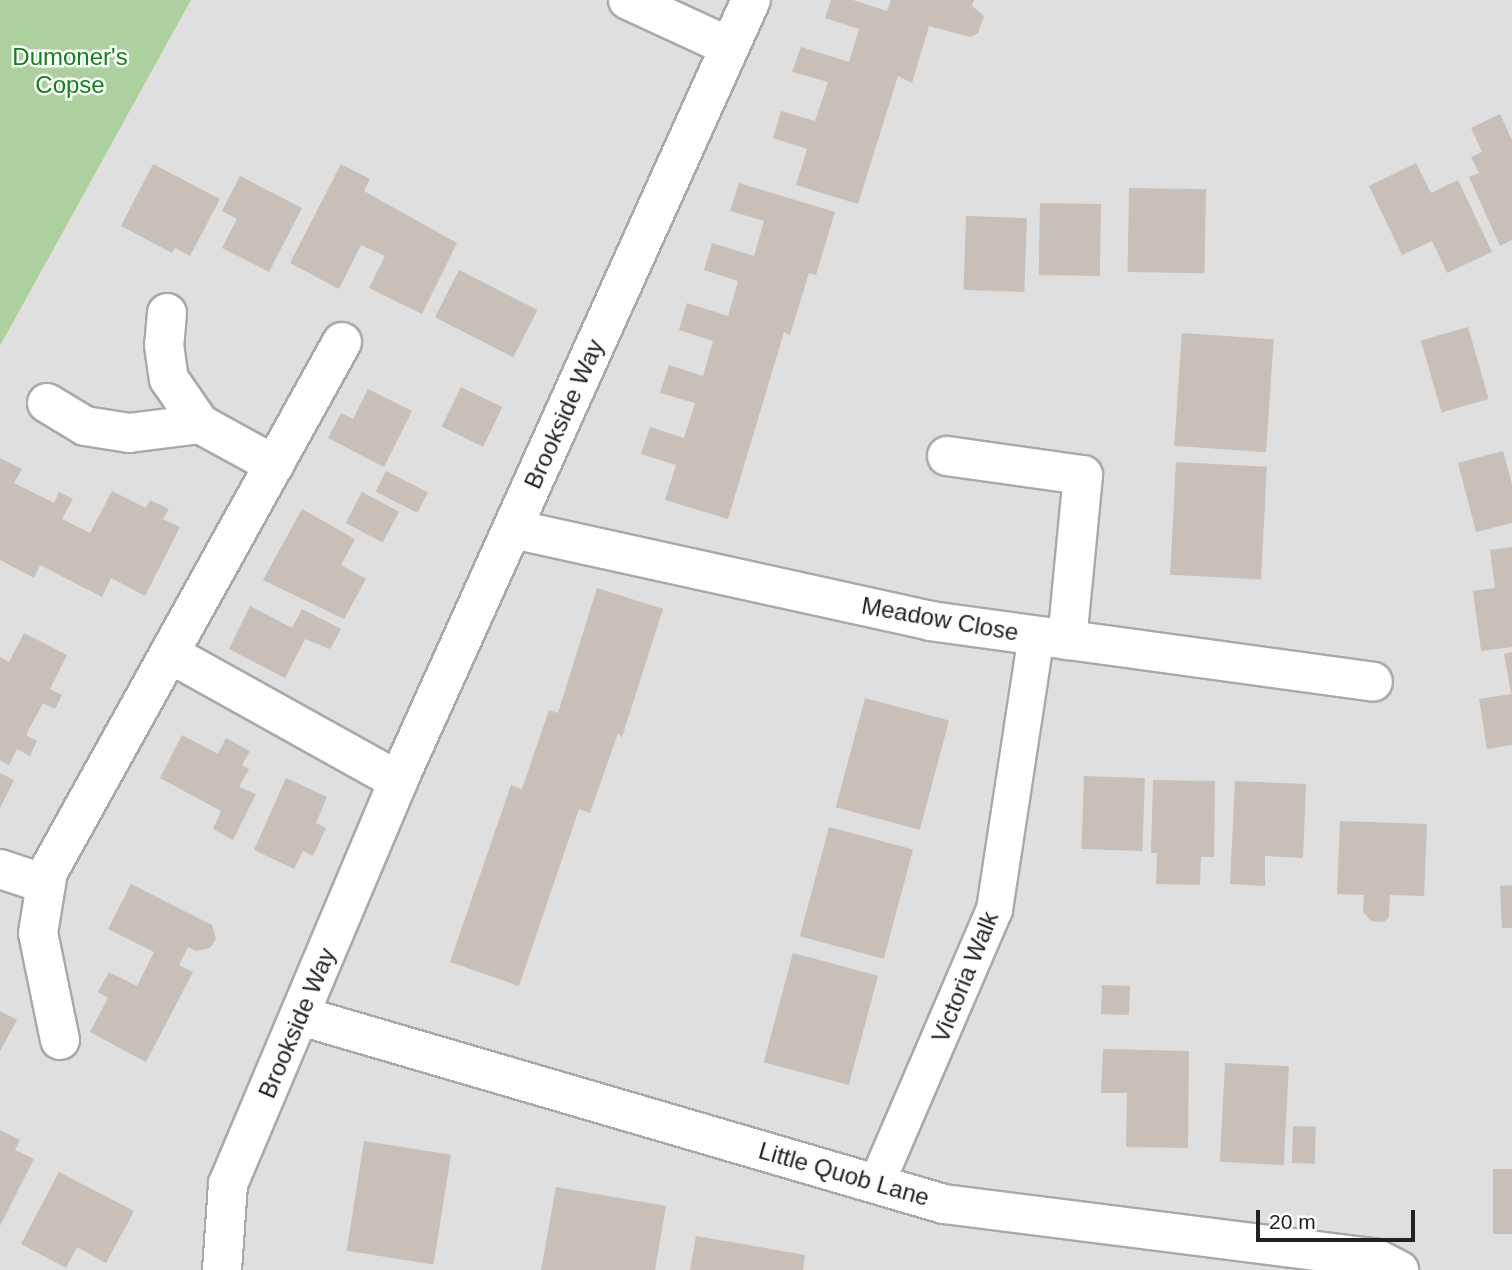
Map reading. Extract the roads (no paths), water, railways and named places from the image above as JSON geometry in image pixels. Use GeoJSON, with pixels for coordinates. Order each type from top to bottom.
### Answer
{"type":"FeatureCollection","features":[{"type":"Feature","properties":{"kind":"street"},"geometry":{"type":"LineString","coordinates":[[628,0],[728,46]]}},
{"type":"Feature","properties":{"kind":"street","name":"Brookside Way"},"geometry":{"type":"LineString","coordinates":[[222,1270],[228,1184],[398,781],[751,0]]}},
{"type":"Feature","properties":{"kind":"street"},"geometry":{"type":"LineString","coordinates":[[167,313],[164,345],[169,379],[200,424],[275,465]]}},
{"type":"Feature","properties":{"kind":"street"},"geometry":{"type":"LineString","coordinates":[[60,1040],[38,933],[46,884],[59,848],[172,655],[342,342]]}},
{"type":"Feature","properties":{"kind":"street"},"geometry":{"type":"LineString","coordinates":[[47,403],[85,426],[129,433],[200,424]]}},
{"type":"Feature","properties":{"kind":"street"},"geometry":{"type":"LineString","coordinates":[[947,456],[1083,475],[1052,638]]}},
{"type":"Feature","properties":{"kind":"street","name":"Meadow Close"},"geometry":{"type":"LineString","coordinates":[[513,529],[930,621],[1373,682]]}},
{"type":"Feature","properties":{"kind":"street","name":"Victoria Walk"},"geometry":{"type":"LineString","coordinates":[[876,1183],[994,909],[1052,638]]}},
{"type":"Feature","properties":{"kind":"street"},"geometry":{"type":"LineString","coordinates":[[172,655],[398,781]]}},
{"type":"Feature","properties":{"kind":"street"},"geometry":{"type":"LineString","coordinates":[[0,869],[46,884]]}},
{"type":"Feature","properties":{"kind":"street","name":"Little Quob Lane"},"geometry":{"type":"LineString","coordinates":[[301,1016],[944,1203],[1377,1259],[1399,1270]]}},
{"type":"Feature","properties":{"kind":"park label","name":"Dumoner's Copse"},"geometry":{"type":"Point","coordinates":[70,71]}}]}
